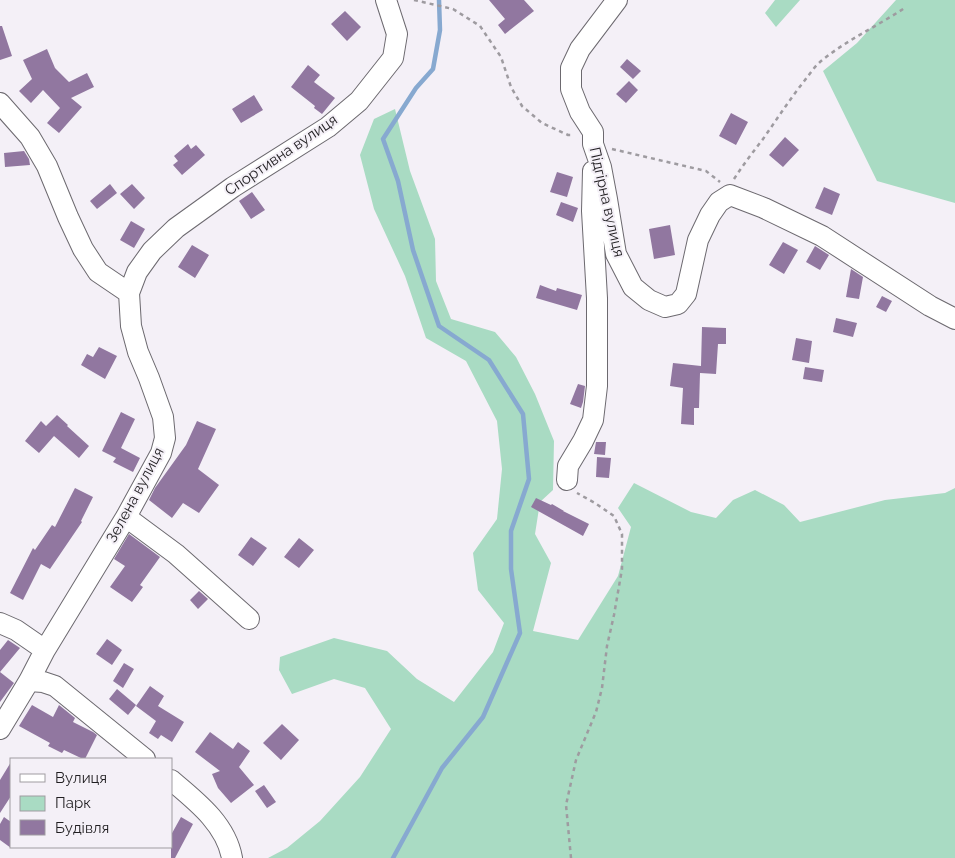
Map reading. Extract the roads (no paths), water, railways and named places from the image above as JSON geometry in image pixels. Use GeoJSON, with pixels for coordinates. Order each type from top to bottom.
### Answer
{"type":"FeatureCollection","features":[{"type":"Feature","properties":{"kind":"street","name":"Спортивна вулиця"},"geometry":{"type":"LineString","coordinates":[[129,293],[137,272],[152,251],[176,228],[233,187],[328,127],[359,101],[393,58],[398,34],[386,0]]}},
{"type":"Feature","properties":{"kind":"street","name":"Підгірна вулиця"},"geometry":{"type":"LineString","coordinates":[[617,0],[580,49],[571,68],[571,89],[593,138],[601,167],[616,254],[633,287],[649,300],[665,307],[678,304],[686,294],[698,240],[710,215],[719,202],[730,195],[764,208],[822,236],[930,306],[955,319]]}},
{"type":"Feature","properties":{"kind":"street"},"geometry":{"type":"LineString","coordinates":[[0,103],[30,136],[47,166],[83,249],[98,272],[129,293]]}},
{"type":"Feature","properties":{"kind":"street"},"geometry":{"type":"LineString","coordinates":[[567,480],[568,466],[593,420],[597,386],[597,298],[592,211],[593,138]]}},
{"type":"Feature","properties":{"kind":"street","name":"Зелена вулиця"},"geometry":{"type":"LineString","coordinates":[[3,721],[29,681],[45,650],[126,517],[161,452],[165,438],[163,417],[150,378],[138,352],[132,326],[129,293]]}},
{"type":"Feature","properties":{"kind":"street"},"geometry":{"type":"LineString","coordinates":[[126,517],[176,554],[249,619]]}},
{"type":"Feature","properties":{"kind":"street"},"geometry":{"type":"LineString","coordinates":[[0,623],[16,630],[45,650]]}},
{"type":"Feature","properties":{"kind":"street"},"geometry":{"type":"LineString","coordinates":[[29,681],[43,682],[55,686],[144,758]]}},
{"type":"Feature","properties":{"kind":"street"},"geometry":{"type":"LineString","coordinates":[[172,781],[218,824],[232,858]]}},
{"type":"Feature","properties":{"kind":"waterway"},"geometry":{"type":"LineString","coordinates":[[393,858],[442,768],[483,717],[520,633],[511,569],[511,531],[529,479],[523,414],[489,360],[439,326],[413,250],[398,181],[383,139],[416,88],[433,69],[440,30],[439,0]]}}]}
